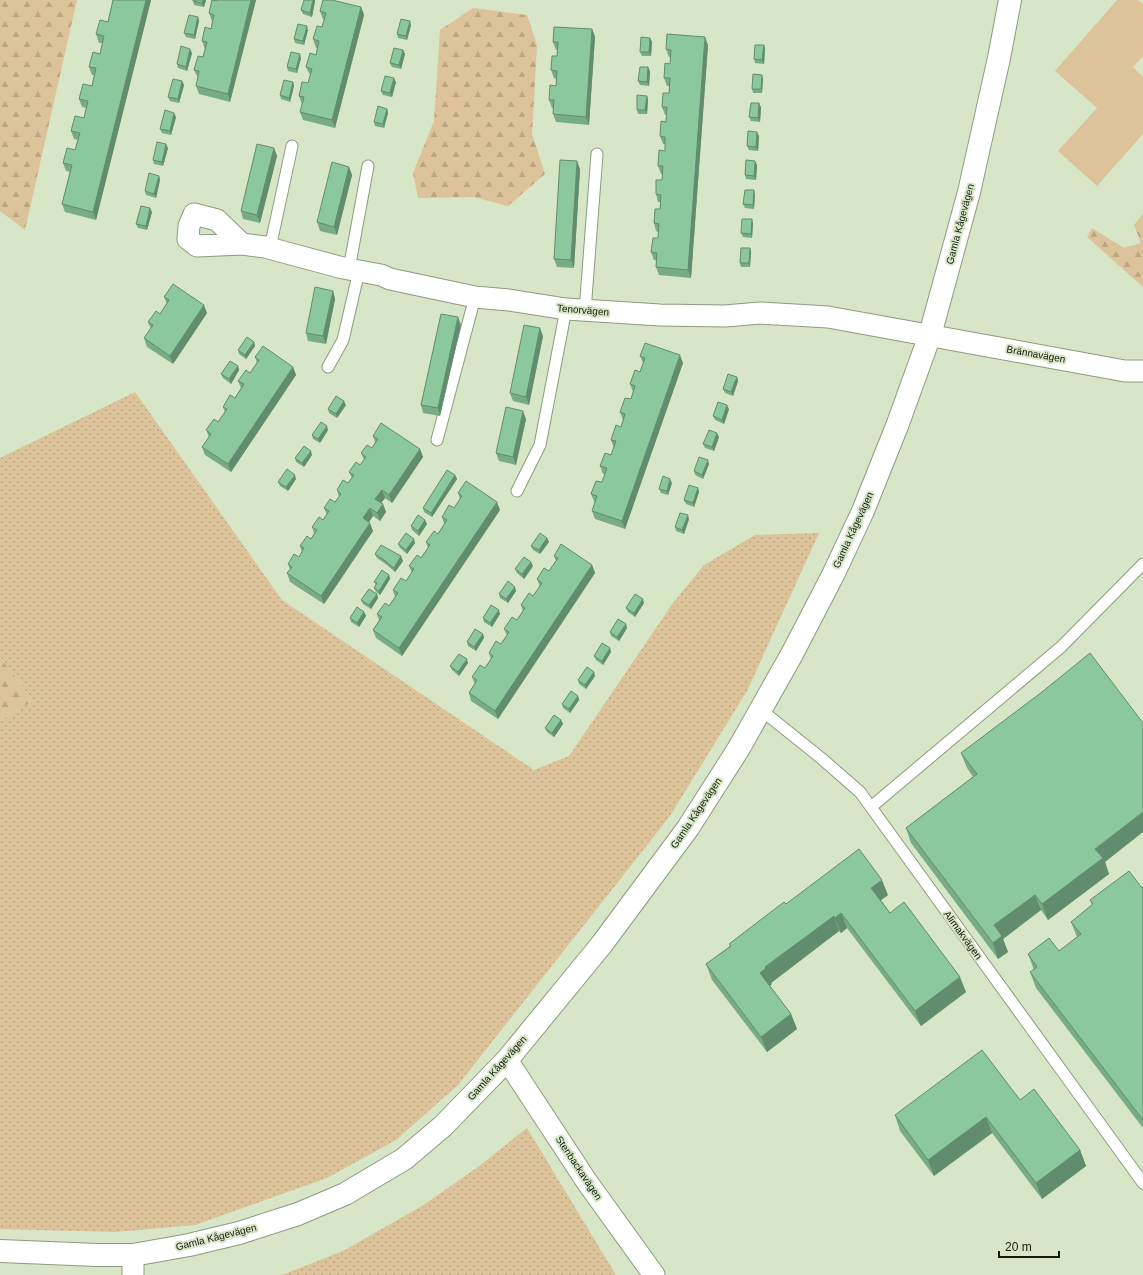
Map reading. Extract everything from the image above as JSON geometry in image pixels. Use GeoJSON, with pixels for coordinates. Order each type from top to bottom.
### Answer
{"type":"FeatureCollection","features":[{"type":"Feature","properties":{"kind":"street","name":"Gamla Kågevägen"},"geometry":{"type":"LineString","coordinates":[[0,1251],[97,1255],[133,1265],[189,1245],[239,1233],[298,1214],[345,1194],[404,1159],[443,1126],[508,1060],[602,944],[688,828],[739,748],[792,654],[833,575],[863,511],[897,426],[930,335],[969,192],[999,58],[1010,0]]}},
{"type":"Feature","properties":{"kind":"street","name":"Tenorvägen"},"geometry":{"type":"LineString","coordinates":[[242,244],[270,248],[354,270],[381,275],[390,279],[475,297],[509,300],[575,310],[660,315],[725,316],[760,313],[828,317],[930,335]]}},
{"type":"Feature","properties":{"kind":"street","name":"Brännavägen"},"geometry":{"type":"LineString","coordinates":[[930,335],[1125,371],[1143,371]]}},
{"type":"Feature","properties":{"kind":"street","name":"Stenbackavägen"},"geometry":{"type":"LineString","coordinates":[[508,1060],[587,1182],[654,1275]]}},
{"type":"Feature","properties":{"kind":"lane"},"geometry":{"type":"LineString","coordinates":[[270,248],[292,146]]}},
{"type":"Feature","properties":{"kind":"lane"},"geometry":{"type":"LineString","coordinates":[[517,491],[540,445],[575,310],[597,154]]}},
{"type":"Feature","properties":{"kind":"lane"},"geometry":{"type":"LineString","coordinates":[[328,367],[343,340],[368,166]]}},
{"type":"Feature","properties":{"kind":"lane"},"geometry":{"type":"LineString","coordinates":[[437,440],[475,297]]}},
{"type":"Feature","properties":{"kind":"lane"},"geometry":{"type":"LineString","coordinates":[[871,807],[1061,647],[1143,564]]}},
{"type":"Feature","properties":{"kind":"lane","name":"Alimakvägen"},"geometry":{"type":"LineString","coordinates":[[760,709],[821,758],[860,792],[1143,1183]]}},
{"type":"Feature","properties":{"kind":"green space"},"geometry":{"type":"Polygon","coordinates":[[[0,0],[77,0],[25,230],[0,211],[0,0]]]}},
{"type":"Feature","properties":{"kind":"green space"},"geometry":{"type":"Polygon","coordinates":[[[1117,0],[1138,0],[1143,4],[1143,56],[1133,67],[1143,77],[1143,134],[1097,186],[1058,151],[1097,108],[1055,71],[1117,0]]]}},
{"type":"Feature","properties":{"kind":"green space"},"geometry":{"type":"Polygon","coordinates":[[[473,8],[527,15],[537,45],[532,134],[545,174],[508,206],[473,197],[418,198],[413,173],[434,121],[440,30],[473,8]]]}},
{"type":"Feature","properties":{"kind":"green space"},"geometry":{"type":"Polygon","coordinates":[[[1143,214],[1143,287],[1087,237],[1092,228],[1124,248],[1141,243],[1134,225],[1143,214]]]}},
{"type":"Feature","properties":{"kind":"green space"},"geometry":{"type":"Polygon","coordinates":[[[135,392],[282,600],[534,770],[569,756],[673,603],[704,565],[755,535],[819,533],[747,691],[670,816],[458,1085],[396,1140],[327,1178],[195,1225],[116,1232],[0,1229],[0,721],[33,701],[0,657],[0,458],[135,392]]]}},
{"type":"Feature","properties":{"kind":"green space"},"geometry":{"type":"Polygon","coordinates":[[[0,657],[33,701],[0,721],[0,657]]]}},
{"type":"Feature","properties":{"kind":"green space"},"geometry":{"type":"Polygon","coordinates":[[[527,1128],[616,1275],[282,1275],[343,1251],[422,1206],[478,1167],[527,1128]]]}},
{"type":"Feature","properties":{"kind":"building"},"geometry":{"type":"Polygon","coordinates":[[[113,0],[146,0],[93,212],[62,204],[72,165],[63,163],[67,148],[75,150],[80,133],[71,131],[75,116],[84,118],[88,101],[79,99],[83,84],[92,86],[96,68],[89,67],[93,52],[100,54],[104,36],[96,34],[100,20],[108,22],[113,0]]]}},
{"type":"Feature","properties":{"kind":"building"},"geometry":{"type":"Polygon","coordinates":[[[193,0],[203,0],[202,3],[193,0]]]}},
{"type":"Feature","properties":{"kind":"building"},"geometry":{"type":"Polygon","coordinates":[[[212,0],[251,0],[228,94],[196,86],[199,71],[194,70],[198,56],[203,57],[207,42],[202,41],[205,27],[211,29],[214,15],[209,13],[212,0]]]}},
{"type":"Feature","properties":{"kind":"building"},"geometry":{"type":"Polygon","coordinates":[[[304,0],[313,0],[310,13],[301,10],[304,0]]]}},
{"type":"Feature","properties":{"kind":"building"},"geometry":{"type":"Polygon","coordinates":[[[323,0],[332,0],[361,7],[332,120],[300,112],[304,97],[299,96],[302,82],[308,83],[312,69],[306,67],[310,53],[316,55],[319,41],[313,39],[317,26],[322,27],[326,13],[320,11],[323,0]]]}},
{"type":"Feature","properties":{"kind":"building"},"geometry":{"type":"Polygon","coordinates":[[[189,15],[198,17],[194,35],[184,33],[189,15]]]}},
{"type":"Feature","properties":{"kind":"building"},"geometry":{"type":"Polygon","coordinates":[[[401,19],[410,21],[406,36],[397,34],[401,19]]]}},
{"type":"Feature","properties":{"kind":"building"},"geometry":{"type":"Polygon","coordinates":[[[298,24],[307,26],[303,41],[294,39],[298,24]]]}},
{"type":"Feature","properties":{"kind":"building"},"geometry":{"type":"Polygon","coordinates":[[[554,27],[592,29],[586,117],[553,114],[554,100],[549,100],[550,85],[556,86],[557,71],[551,70],[552,56],[557,56],[558,42],[553,42],[554,27]]]}},
{"type":"Feature","properties":{"kind":"building"},"geometry":{"type":"Polygon","coordinates":[[[667,34],[705,37],[688,270],[656,267],[657,253],[651,252],[653,238],[658,238],[659,224],[654,223],[655,209],[660,209],[661,195],[656,194],[656,180],[662,180],[663,166],[658,166],[659,150],[665,151],[665,137],[660,136],[661,121],[666,122],[667,107],[662,107],[663,93],[669,93],[670,78],[664,78],[665,63],[670,64],[671,50],[666,49],[667,34]]]}},
{"type":"Feature","properties":{"kind":"building"},"geometry":{"type":"Polygon","coordinates":[[[641,37],[650,38],[649,52],[640,52],[641,37]]]}},
{"type":"Feature","properties":{"kind":"building"},"geometry":{"type":"Polygon","coordinates":[[[755,45],[764,45],[762,60],[754,59],[755,45]]]}},
{"type":"Feature","properties":{"kind":"building"},"geometry":{"type":"Polygon","coordinates":[[[181,46],[190,49],[186,67],[177,64],[181,46]]]}},
{"type":"Feature","properties":{"kind":"building"},"geometry":{"type":"Polygon","coordinates":[[[394,48],[403,50],[399,65],[390,63],[394,48]]]}},
{"type":"Feature","properties":{"kind":"building"},"geometry":{"type":"Polygon","coordinates":[[[291,52],[300,54],[296,69],[287,67],[291,52]]]}},
{"type":"Feature","properties":{"kind":"building"},"geometry":{"type":"Polygon","coordinates":[[[640,67],[648,67],[647,82],[638,81],[640,67]]]}},
{"type":"Feature","properties":{"kind":"building"},"geometry":{"type":"Polygon","coordinates":[[[753,74],[762,75],[761,89],[752,89],[753,74]]]}},
{"type":"Feature","properties":{"kind":"building"},"geometry":{"type":"Polygon","coordinates":[[[385,76],[394,78],[390,93],[381,91],[385,76]]]}},
{"type":"Feature","properties":{"kind":"building"},"geometry":{"type":"Polygon","coordinates":[[[173,79],[182,81],[178,99],[168,97],[173,79]]]}},
{"type":"Feature","properties":{"kind":"building"},"geometry":{"type":"Polygon","coordinates":[[[284,80],[293,82],[289,98],[280,95],[284,80]]]}},
{"type":"Feature","properties":{"kind":"building"},"geometry":{"type":"Polygon","coordinates":[[[637,95],[647,96],[645,110],[637,110],[637,95]]]}},
{"type":"Feature","properties":{"kind":"building"},"geometry":{"type":"Polygon","coordinates":[[[751,103],[759,103],[758,118],[749,117],[751,103]]]}},
{"type":"Feature","properties":{"kind":"building"},"geometry":{"type":"Polygon","coordinates":[[[378,106],[387,109],[383,124],[374,122],[378,106]]]}},
{"type":"Feature","properties":{"kind":"building"},"geometry":{"type":"Polygon","coordinates":[[[165,110],[174,113],[170,131],[160,129],[165,110]]]}},
{"type":"Feature","properties":{"kind":"building"},"geometry":{"type":"Polygon","coordinates":[[[748,131],[757,132],[756,147],[747,146],[748,131]]]}},
{"type":"Feature","properties":{"kind":"building"},"geometry":{"type":"Polygon","coordinates":[[[157,142],[166,144],[162,162],[153,160],[157,142]]]}},
{"type":"Feature","properties":{"kind":"building"},"geometry":{"type":"Polygon","coordinates":[[[257,144],[274,148],[257,215],[241,211],[257,144]]]}},
{"type":"Feature","properties":{"kind":"building"},"geometry":{"type":"Polygon","coordinates":[[[560,160],[577,161],[571,260],[554,259],[560,160]]]}},
{"type":"Feature","properties":{"kind":"building"},"geometry":{"type":"Polygon","coordinates":[[[746,160],[755,161],[754,176],[745,175],[746,160]]]}},
{"type":"Feature","properties":{"kind":"building"},"geometry":{"type":"Polygon","coordinates":[[[332,162],[349,167],[334,227],[317,222],[332,162]]]}},
{"type":"Feature","properties":{"kind":"building"},"geometry":{"type":"Polygon","coordinates":[[[149,173],[159,176],[154,194],[145,191],[149,173]]]}},
{"type":"Feature","properties":{"kind":"building"},"geometry":{"type":"Polygon","coordinates":[[[745,190],[754,190],[753,205],[743,204],[745,190]]]}},
{"type":"Feature","properties":{"kind":"building"},"geometry":{"type":"Polygon","coordinates":[[[141,206],[150,208],[146,226],[136,224],[141,206]]]}},
{"type":"Feature","properties":{"kind":"building"},"geometry":{"type":"Polygon","coordinates":[[[742,219],[752,219],[751,234],[741,233],[742,219]]]}},
{"type":"Feature","properties":{"kind":"building"},"geometry":{"type":"Polygon","coordinates":[[[741,248],[750,248],[749,263],[740,263],[741,248]]]}},
{"type":"Feature","properties":{"kind":"building"},"geometry":{"type":"Polygon","coordinates":[[[173,284],[204,305],[170,356],[144,338],[153,325],[148,322],[156,311],[160,314],[169,300],[164,297],[173,284]]]}},
{"type":"Feature","properties":{"kind":"building"},"geometry":{"type":"Polygon","coordinates":[[[315,287],[333,291],[323,336],[306,333],[315,287]]]}},
{"type":"Feature","properties":{"kind":"building"},"geometry":{"type":"Polygon","coordinates":[[[441,314],[458,317],[438,408],[421,405],[441,314]]]}},
{"type":"Feature","properties":{"kind":"building"},"geometry":{"type":"Polygon","coordinates":[[[524,325],[540,328],[526,397],[510,393],[524,325]]]}},
{"type":"Feature","properties":{"kind":"building"},"geometry":{"type":"Polygon","coordinates":[[[247,337],[254,342],[245,355],[238,350],[247,337]]]}},
{"type":"Feature","properties":{"kind":"building"},"geometry":{"type":"Polygon","coordinates":[[[645,343],[680,355],[622,521],[592,511],[597,496],[591,494],[596,481],[602,482],[607,468],[600,466],[605,453],[611,455],[616,441],[611,440],[616,425],[621,427],[625,414],[620,412],[625,398],[631,399],[635,386],[630,384],[635,370],[640,372],[645,358],[640,356],[645,343]]]}},
{"type":"Feature","properties":{"kind":"building"},"geometry":{"type":"Polygon","coordinates":[[[263,346],[293,367],[228,464],[202,447],[211,434],[206,430],[214,419],[218,422],[227,409],[223,407],[230,395],[235,398],[244,384],[238,381],[246,370],[250,373],[259,360],[255,357],[263,346]]]}},
{"type":"Feature","properties":{"kind":"building"},"geometry":{"type":"Polygon","coordinates":[[[230,361],[238,366],[229,379],[221,374],[230,361]]]}},
{"type":"Feature","properties":{"kind":"building"},"geometry":{"type":"Polygon","coordinates":[[[728,374],[737,377],[731,392],[723,389],[728,374]]]}},
{"type":"Feature","properties":{"kind":"building"},"geometry":{"type":"Polygon","coordinates":[[[336,396],[344,401],[336,414],[328,409],[336,396]]]}},
{"type":"Feature","properties":{"kind":"building"},"geometry":{"type":"Polygon","coordinates":[[[718,402],[727,405],[722,420],[713,416],[718,402]]]}},
{"type":"Feature","properties":{"kind":"building"},"geometry":{"type":"Polygon","coordinates":[[[506,407],[523,411],[513,457],[496,453],[506,407]]]}},
{"type":"Feature","properties":{"kind":"building"},"geometry":{"type":"Polygon","coordinates":[[[321,422],[327,426],[318,439],[312,435],[321,422]]]}},
{"type":"Feature","properties":{"kind":"building"},"geometry":{"type":"Polygon","coordinates":[[[381,423],[420,449],[389,495],[382,490],[375,499],[383,504],[377,513],[370,508],[363,518],[370,523],[321,596],[287,573],[292,567],[288,564],[294,554],[299,557],[304,548],[300,546],[307,536],[311,539],[317,530],[312,527],[319,517],[323,520],[329,511],[324,508],[330,499],[335,502],[341,494],[337,490],[343,480],[348,483],[354,475],[349,472],[356,462],[360,465],[366,457],[361,453],[367,445],[372,448],[378,439],[373,436],[381,423]]]}},
{"type":"Feature","properties":{"kind":"building"},"geometry":{"type":"Polygon","coordinates":[[[709,430],[717,433],[712,447],[703,444],[709,430]]]}},
{"type":"Feature","properties":{"kind":"building"},"geometry":{"type":"Polygon","coordinates":[[[304,446],[311,451],[302,463],[295,458],[304,446]]]}},
{"type":"Feature","properties":{"kind":"building"},"geometry":{"type":"Polygon","coordinates":[[[699,457],[708,460],[702,475],[694,471],[699,457]]]}},
{"type":"Feature","properties":{"kind":"building"},"geometry":{"type":"Polygon","coordinates":[[[287,469],[295,475],[286,487],[278,482],[287,469]]]}},
{"type":"Feature","properties":{"kind":"building"},"geometry":{"type":"Polygon","coordinates":[[[447,470],[455,475],[431,513],[423,508],[447,470]]]}},
{"type":"Feature","properties":{"kind":"building"},"geometry":{"type":"Polygon","coordinates":[[[663,476],[670,479],[667,491],[659,489],[663,476]]]}},
{"type":"Feature","properties":{"kind":"building"},"geometry":{"type":"Polygon","coordinates":[[[466,481],[497,502],[399,648],[373,630],[382,617],[377,614],[385,603],[389,606],[398,593],[393,590],[401,578],[406,581],[414,569],[409,566],[417,555],[421,558],[430,545],[426,542],[434,531],[438,534],[447,520],[442,517],[449,505],[454,508],[462,496],[458,493],[466,481]]]}},
{"type":"Feature","properties":{"kind":"building"},"geometry":{"type":"Polygon","coordinates":[[[689,485],[698,488],[693,503],[684,500],[689,485]]]}},
{"type":"Feature","properties":{"kind":"building"},"geometry":{"type":"Polygon","coordinates":[[[680,513],[688,515],[682,530],[675,527],[680,513]]]}},
{"type":"Feature","properties":{"kind":"building"},"geometry":{"type":"Polygon","coordinates":[[[418,515],[425,520],[418,531],[411,526],[418,515]]]}},
{"type":"Feature","properties":{"kind":"building"},"geometry":{"type":"Polygon","coordinates":[[[406,533],[414,539],[406,550],[398,544],[406,533]]]}},
{"type":"Feature","properties":{"kind":"building"},"geometry":{"type":"Polygon","coordinates":[[[540,533],[547,538],[539,550],[531,546],[540,533]]]}},
{"type":"Feature","properties":{"kind":"building"},"geometry":{"type":"Polygon","coordinates":[[[561,544],[592,565],[495,711],[469,693],[477,680],[472,677],[480,665],[485,668],[493,656],[489,653],[496,641],[501,644],[509,632],[504,629],[512,617],[517,620],[525,608],[521,605],[529,593],[533,596],[542,583],[537,579],[544,568],[549,571],[558,558],[554,556],[561,544]]]}},
{"type":"Feature","properties":{"kind":"building"},"geometry":{"type":"Polygon","coordinates":[[[381,545],[401,556],[394,568],[375,554],[381,545]]]}},
{"type":"Feature","properties":{"kind":"building"},"geometry":{"type":"Polygon","coordinates":[[[524,557],[531,562],[522,574],[515,569],[524,557]]]}},
{"type":"Feature","properties":{"kind":"building"},"geometry":{"type":"Polygon","coordinates":[[[382,570],[389,575],[379,591],[374,588],[377,583],[374,582],[382,570]]]}},
{"type":"Feature","properties":{"kind":"building"},"geometry":{"type":"Polygon","coordinates":[[[508,581],[515,587],[506,599],[499,594],[508,581]]]}},
{"type":"Feature","properties":{"kind":"building"},"geometry":{"type":"Polygon","coordinates":[[[369,589],[377,594],[369,605],[361,600],[369,589]]]}},
{"type":"Feature","properties":{"kind":"building"},"geometry":{"type":"Polygon","coordinates":[[[635,594],[643,599],[634,613],[626,608],[635,594]]]}},
{"type":"Feature","properties":{"kind":"building"},"geometry":{"type":"Polygon","coordinates":[[[491,605],[499,610],[490,623],[483,618],[491,605]]]}},
{"type":"Feature","properties":{"kind":"building"},"geometry":{"type":"Polygon","coordinates":[[[357,607],[364,612],[357,623],[350,618],[357,607]]]}},
{"type":"Feature","properties":{"kind":"building"},"geometry":{"type":"Polygon","coordinates":[[[618,619],[626,624],[617,637],[610,632],[618,619]]]}},
{"type":"Feature","properties":{"kind":"building"},"geometry":{"type":"Polygon","coordinates":[[[475,629],[483,634],[474,647],[467,642],[475,629]]]}},
{"type":"Feature","properties":{"kind":"building"},"geometry":{"type":"Polygon","coordinates":[[[602,643],[610,648],[602,661],[594,656],[602,643]]]}},
{"type":"Feature","properties":{"kind":"building"},"geometry":{"type":"Polygon","coordinates":[[[1090,653],[1143,723],[1143,812],[1095,849],[1103,858],[1042,904],[1035,895],[994,925],[1002,936],[993,943],[906,828],[977,774],[961,753],[1042,692],[1090,653]]]}},
{"type":"Feature","properties":{"kind":"building"},"geometry":{"type":"Polygon","coordinates":[[[459,654],[467,659],[458,672],[450,666],[459,654]]]}},
{"type":"Feature","properties":{"kind":"building"},"geometry":{"type":"Polygon","coordinates":[[[587,667],[594,672],[585,685],[578,680],[587,667]]]}},
{"type":"Feature","properties":{"kind":"building"},"geometry":{"type":"Polygon","coordinates":[[[571,691],[578,696],[569,709],[562,704],[571,691]]]}},
{"type":"Feature","properties":{"kind":"building"},"geometry":{"type":"Polygon","coordinates":[[[554,715],[561,720],[552,733],[545,728],[554,715]]]}},
{"type":"Feature","properties":{"kind":"building"},"geometry":{"type":"Polygon","coordinates":[[[859,849],[882,880],[871,888],[890,913],[904,902],[960,977],[915,1011],[841,913],[835,918],[834,916],[765,967],[766,968],[760,973],[791,1014],[761,1037],[706,964],[731,946],[729,944],[784,902],[786,904],[859,849]]]}},
{"type":"Feature","properties":{"kind":"building"},"geometry":{"type":"Polygon","coordinates":[[[1129,871],[1142,888],[1143,887],[1143,1120],[1030,972],[1037,967],[1028,954],[1049,938],[1059,951],[1081,934],[1071,922],[1093,904],[1090,900],[1129,871]]]}},
{"type":"Feature","properties":{"kind":"building"},"geometry":{"type":"Polygon","coordinates":[[[982,1050],[1020,1100],[1034,1089],[1080,1150],[1036,1183],[986,1117],[928,1160],[895,1115],[982,1050]]]}}]}
